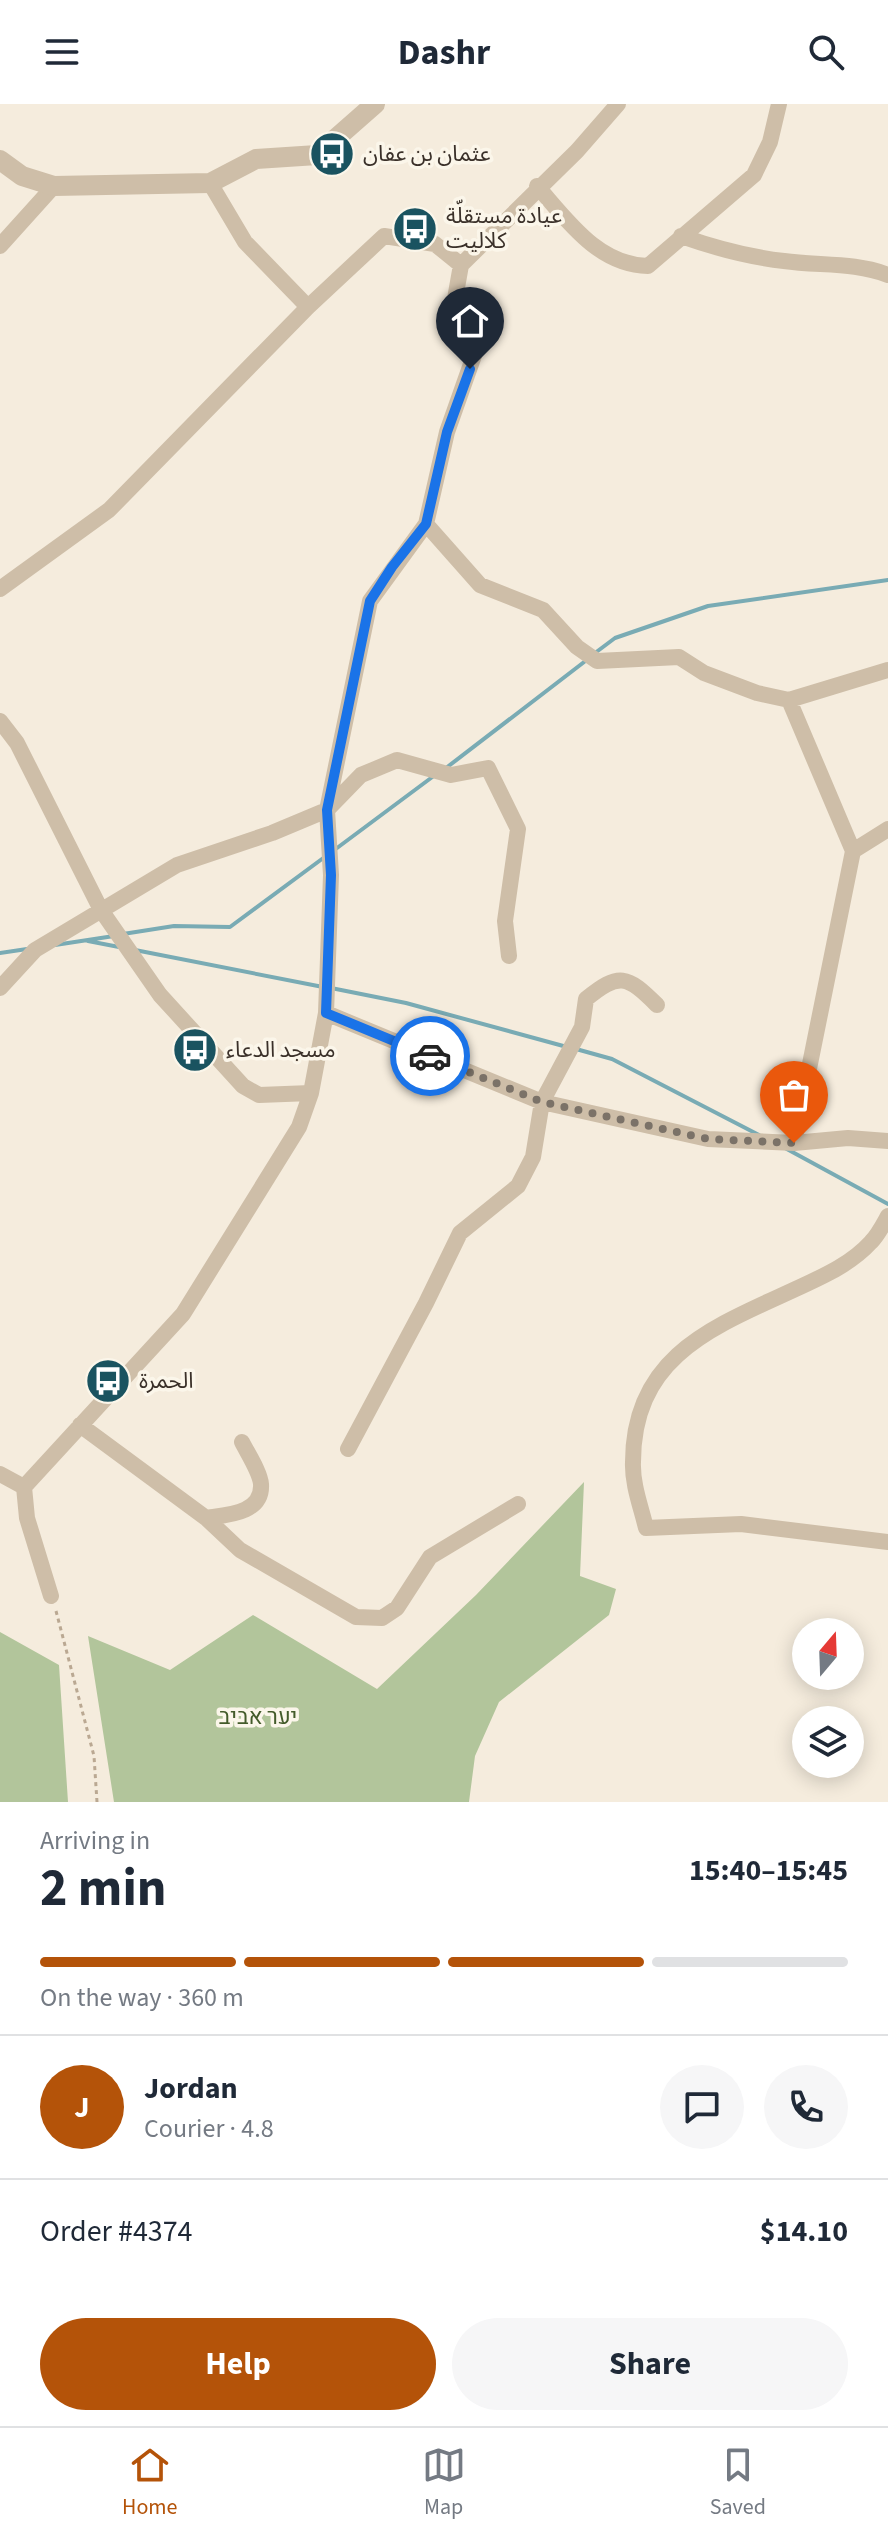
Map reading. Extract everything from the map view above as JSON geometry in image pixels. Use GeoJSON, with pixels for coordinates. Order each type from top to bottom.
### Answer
{"type":"FeatureCollection","features":[{"type":"Feature","properties":{"kind":"street"},"geometry":{"type":"LineString","coordinates":[[0,160],[22,176],[54,186],[210,183],[256,159],[317,155],[375,104]]}},
{"type":"Feature","properties":{"kind":"street"},"geometry":{"type":"LineString","coordinates":[[51,1596],[27,1518],[24,1487],[183,1314],[299,1127],[311,1093],[326,1013],[331,875],[327,810],[370,601],[426,524],[447,432],[477,347],[450,327],[461,265],[537,186],[577,151],[618,104]]}},
{"type":"Feature","properties":{"kind":"street"},"geometry":{"type":"LineString","coordinates":[[537,186],[597,250],[634,266],[648,266],[754,175],[770,142],[779,104]]}},
{"type":"Feature","properties":{"kind":"street"},"geometry":{"type":"LineString","coordinates":[[210,183],[245,242],[308,307]]}},
{"type":"Feature","properties":{"kind":"street"},"geometry":{"type":"LineString","coordinates":[[0,246],[54,186]]}},
{"type":"Feature","properties":{"kind":"street"},"geometry":{"type":"LineString","coordinates":[[0,589],[109,510],[308,307],[384,236],[435,244],[461,265]]}},
{"type":"Feature","properties":{"kind":"street"},"geometry":{"type":"LineString","coordinates":[[681,236],[730,253],[870,268],[888,275]]}},
{"type":"Feature","properties":{"kind":"street"},"geometry":{"type":"LineString","coordinates":[[426,524],[480,585],[543,610],[577,647],[597,661],[679,657],[704,673],[789,700],[888,670]]}},
{"type":"Feature","properties":{"kind":"street"},"geometry":{"type":"LineString","coordinates":[[789,700],[853,851],[794,1143]]}},
{"type":"Feature","properties":{"kind":"street"},"geometry":{"type":"LineString","coordinates":[[0,721],[17,743],[101,910],[160,995],[243,1086],[259,1095],[311,1093]]}},
{"type":"Feature","properties":{"kind":"street"},"geometry":{"type":"LineString","coordinates":[[0,988],[35,950],[177,865],[272,833],[327,810],[361,775],[397,760],[451,775],[488,768],[518,829],[505,921],[509,956]]}},
{"type":"Feature","properties":{"kind":"street"},"geometry":{"type":"LineString","coordinates":[[853,851],[888,829]]}},
{"type":"Feature","properties":{"kind":"street"},"geometry":{"type":"LineString","coordinates":[[348,1449],[460,1233],[518,1186],[533,1157],[542,1102],[582,1027],[586,999],[610,980],[624,980],[638,986],[657,1005]]}},
{"type":"Feature","properties":{"kind":"street"},"geometry":{"type":"LineString","coordinates":[[326,1013],[542,1102],[708,1139],[794,1143],[848,1138],[888,1141]]}},
{"type":"Feature","properties":{"kind":"street"},"geometry":{"type":"LineString","coordinates":[[888,1216],[873,1240],[832,1272],[714,1326],[684,1346],[663,1367],[647,1395],[635,1429],[632,1466],[646,1528],[741,1524],[888,1542]]}},
{"type":"Feature","properties":{"kind":"street"},"geometry":{"type":"LineString","coordinates":[[80,1425],[206,1518],[240,1550],[356,1617],[382,1618],[397,1608],[430,1557],[518,1504]]}},
{"type":"Feature","properties":{"kind":"street"},"geometry":{"type":"LineString","coordinates":[[206,1518],[242,1514],[257,1499],[261,1484],[242,1442]]}},
{"type":"Feature","properties":{"kind":"street"},"geometry":{"type":"LineString","coordinates":[[0,1474],[24,1487]]}},
{"type":"Feature","properties":{"kind":"path"},"geometry":{"type":"LineString","coordinates":[[51,1596],[94,1756],[97,1802]]}},
{"type":"Feature","properties":{"kind":"green space","name":"יער אביב"},"geometry":{"type":"Polygon","coordinates":[[[584,1482],[580,1576],[616,1589],[609,1615],[499,1702],[475,1756],[469,1802],[114,1802],[88,1636],[170,1670],[253,1615],[377,1689],[476,1595],[584,1482]]]}},
{"type":"Feature","properties":{"kind":"green space"},"geometry":{"type":"Polygon","coordinates":[[[0,1632],[59,1665],[68,1802],[0,1802],[0,1632]]]}},
{"type":"Feature","properties":{"kind":"waterway"},"geometry":{"type":"LineString","coordinates":[[595,653],[615,638],[708,606],[888,580]]}},
{"type":"Feature","properties":{"kind":"waterway"},"geometry":{"type":"LineString","coordinates":[[446,768],[588,659]]}},
{"type":"Feature","properties":{"kind":"waterway"},"geometry":{"type":"LineString","coordinates":[[333,851],[435,775]]}},
{"type":"Feature","properties":{"kind":"waterway"},"geometry":{"type":"LineString","coordinates":[[123,934],[174,926],[230,927],[326,856]]}},
{"type":"Feature","properties":{"kind":"waterway"},"geometry":{"type":"LineString","coordinates":[[55,945],[114,936]]}},
{"type":"Feature","properties":{"kind":"waterway"},"geometry":{"type":"LineString","coordinates":[[88,941],[119,947]]}},
{"type":"Feature","properties":{"kind":"waterway"},"geometry":{"type":"LineString","coordinates":[[0,953],[27,949]]}},
{"type":"Feature","properties":{"kind":"waterway"},"geometry":{"type":"LineString","coordinates":[[135,950],[323,987]]}},
{"type":"Feature","properties":{"kind":"waterway"},"geometry":{"type":"LineString","coordinates":[[331,988],[406,1003],[567,1047]]}},
{"type":"Feature","properties":{"kind":"waterway"},"geometry":{"type":"LineString","coordinates":[[576,1049],[612,1059],[759,1135]]}},
{"type":"Feature","properties":{"kind":"waterway"},"geometry":{"type":"LineString","coordinates":[[785,1148],[888,1204]]}},
{"type":"Feature","properties":{"kind":"way so far"},"geometry":{"type":"LineString","coordinates":[[430,1056],[542,1102],[708,1139],[794,1143]]}},
{"type":"Feature","properties":{"kind":"place","name":"عثمان بن عفان"},"geometry":{"type":"Point","coordinates":[332,154]}},
{"type":"Feature","properties":{"kind":"place","name":"عيادة مستقلّة كلاليت"},"geometry":{"type":"Point","coordinates":[415,229]}},
{"type":"Feature","properties":{"kind":"place","name":"مسجد الدعاء"},"geometry":{"type":"Point","coordinates":[195,1050]}},
{"type":"Feature","properties":{"kind":"place","name":"الحمرة"},"geometry":{"type":"Point","coordinates":[108,1381]}},
{"type":"Feature","properties":{"kind":"route"},"geometry":{"type":"LineString","coordinates":[[430,1056],[326,1013],[331,875],[327,810],[370,601],[426,524],[447,432],[470,369]]}}]}
